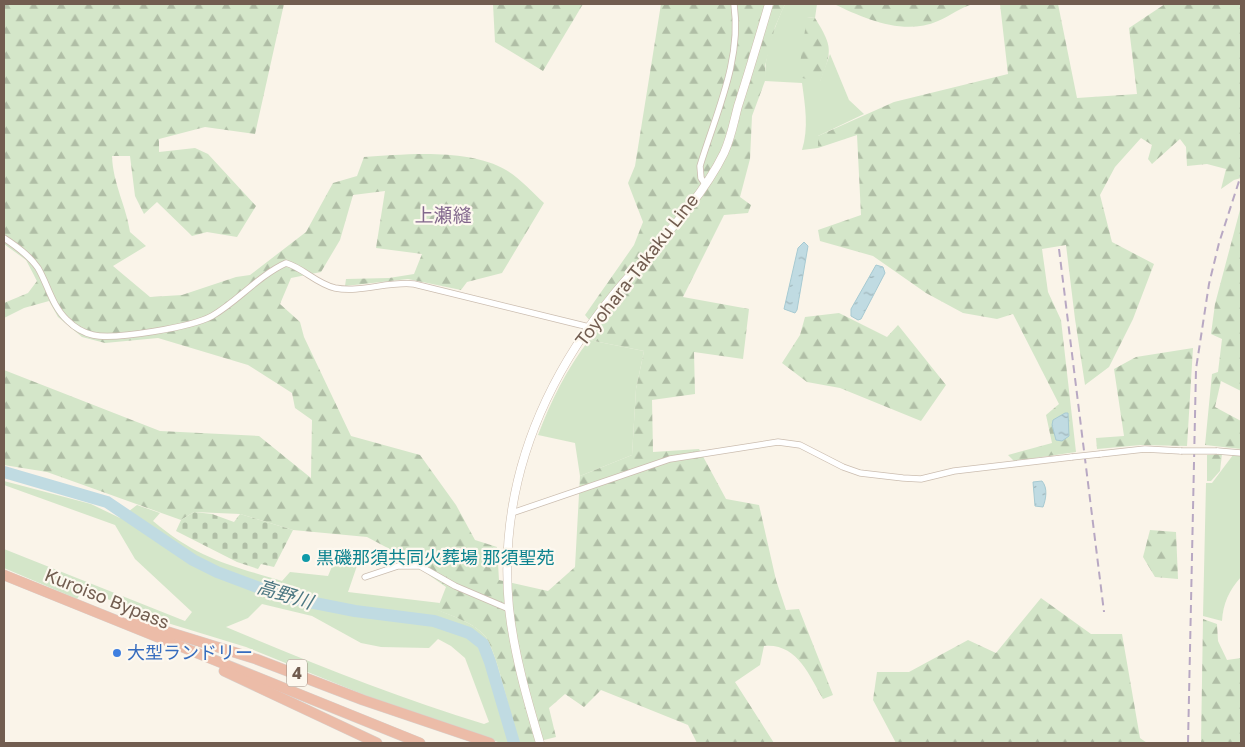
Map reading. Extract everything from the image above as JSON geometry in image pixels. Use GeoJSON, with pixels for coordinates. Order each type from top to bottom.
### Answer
{"type":"FeatureCollection","features":[{"type":"Feature","properties":{"kind":"highway","name":"Kuroiso Bypass"},"geometry":{"type":"LineString","coordinates":[[4,575],[420,743]]}},
{"type":"Feature","properties":{"kind":"highway","name":"4"},"geometry":{"type":"LineString","coordinates":[[45,592],[70,608],[193,657],[377,743]]}},
{"type":"Feature","properties":{"kind":"highway","name":"4"},"geometry":{"type":"LineString","coordinates":[[100,614],[137,622],[256,659],[363,700],[490,743]]}},
{"type":"Feature","properties":{"kind":"main road","name":"Toyohara-Takaku Line"},"geometry":{"type":"LineString","coordinates":[[540,743],[521,674],[509,608],[508,550],[512,513],[517,482],[534,426],[563,367],[589,327],[705,184],[725,151],[769,4]]}},
{"type":"Feature","properties":{"kind":"street"},"geometry":{"type":"LineString","coordinates":[[705,184],[701,178],[700,166],[727,87],[736,20],[734,4]]}},
{"type":"Feature","properties":{"kind":"street"},"geometry":{"type":"LineString","coordinates":[[4,238],[19,248],[37,267],[58,310],[79,330],[92,335],[121,335],[197,322],[212,316],[286,263],[334,288],[348,289],[403,283],[414,284],[589,327]]}},
{"type":"Feature","properties":{"kind":"street"},"geometry":{"type":"LineString","coordinates":[[512,513],[670,459],[778,442],[800,445],[843,467],[860,473],[912,479],[931,478],[954,471],[1145,449],[1241,453]]}},
{"type":"Feature","properties":{"kind":"street"},"geometry":{"type":"LineString","coordinates":[[365,577],[398,566],[420,566],[461,589],[509,608]]}},
{"type":"Feature","properties":{"kind":"green space"},"geometry":{"type":"Polygon","coordinates":[[[4,4],[284,4],[255,134],[205,127],[159,139],[159,152],[195,148],[208,154],[256,206],[237,237],[207,232],[192,236],[157,202],[144,214],[135,196],[130,156],[112,156],[115,176],[130,232],[146,246],[113,266],[150,297],[182,295],[236,277],[250,275],[306,232],[333,183],[357,176],[364,157],[437,154],[474,158],[491,163],[511,173],[544,203],[502,273],[467,282],[461,290],[408,279],[345,286],[346,279],[389,278],[414,274],[422,254],[376,248],[385,191],[353,195],[340,240],[321,272],[291,278],[280,304],[300,322],[304,337],[351,436],[420,455],[456,505],[475,540],[497,547],[499,580],[548,591],[575,567],[580,476],[632,455],[636,389],[644,351],[589,340],[596,328],[585,315],[634,245],[643,222],[628,183],[635,166],[661,4],[785,4],[775,27],[765,66],[765,81],[752,116],[750,159],[740,197],[751,205],[748,213],[724,215],[683,297],[749,309],[743,359],[694,352],[695,394],[652,400],[653,452],[699,449],[726,499],[759,505],[776,580],[786,610],[799,609],[833,695],[823,699],[801,662],[793,655],[775,646],[764,646],[760,665],[735,682],[774,743],[697,743],[688,725],[601,690],[584,707],[565,694],[549,708],[556,737],[532,743],[518,743],[499,670],[490,644],[485,636],[469,623],[437,610],[446,587],[399,554],[367,537],[293,530],[240,514],[194,512],[181,520],[47,472],[4,465],[4,370],[160,431],[259,436],[311,478],[312,420],[295,408],[292,393],[248,365],[158,338],[105,343],[82,337],[58,317],[49,301],[24,308],[4,318],[4,303],[28,293],[37,281],[26,260],[4,244],[4,4]]]}},
{"type":"Feature","properties":{"kind":"green space"},"geometry":{"type":"Polygon","coordinates":[[[493,4],[583,4],[543,71],[495,42],[493,4]]]}},
{"type":"Feature","properties":{"kind":"green space"},"geometry":{"type":"Polygon","coordinates":[[[785,4],[817,4],[815,18],[807,17],[820,81],[830,54],[849,100],[864,114],[818,136],[818,148],[802,150],[806,125],[802,83],[765,81],[766,61],[771,41],[785,4]]]}},
{"type":"Feature","properties":{"kind":"green space"},"geometry":{"type":"Polygon","coordinates":[[[834,4],[973,4],[938,21],[912,27],[885,24],[834,4]]]}},
{"type":"Feature","properties":{"kind":"green space"},"geometry":{"type":"Polygon","coordinates":[[[1000,4],[1058,4],[1077,98],[1137,94],[1129,28],[1165,4],[1241,4],[1241,178],[1234,180],[1221,189],[1226,169],[1207,164],[1187,166],[1186,147],[1180,139],[1152,164],[1148,159],[1152,145],[1141,138],[1115,167],[1100,195],[1112,242],[1154,264],[1133,319],[1109,367],[1085,385],[1066,245],[1042,249],[1048,292],[1061,320],[1076,452],[1014,461],[1008,455],[1052,443],[1046,415],[1059,404],[1013,314],[997,319],[963,313],[926,293],[873,256],[820,241],[818,230],[861,215],[857,135],[818,148],[818,136],[894,102],[1008,74],[1000,4]]]}},
{"type":"Feature","properties":{"kind":"green space"},"geometry":{"type":"Polygon","coordinates":[[[807,17],[815,18],[828,43],[827,63],[820,82],[798,77],[807,17]]]}},
{"type":"Feature","properties":{"kind":"green space"},"geometry":{"type":"Polygon","coordinates":[[[1241,206],[1241,391],[1221,381],[1215,407],[1241,421],[1241,449],[1205,445],[1212,374],[1218,372],[1222,339],[1211,334],[1215,304],[1241,206]]]}},
{"type":"Feature","properties":{"kind":"green space"},"geometry":{"type":"Polygon","coordinates":[[[839,313],[887,337],[898,325],[946,385],[921,421],[840,388],[807,382],[782,363],[800,335],[805,317],[839,313]]]}},
{"type":"Feature","properties":{"kind":"green space"},"geometry":{"type":"Polygon","coordinates":[[[589,340],[644,351],[636,389],[632,455],[580,476],[575,443],[538,435],[560,386],[589,340]]]}},
{"type":"Feature","properties":{"kind":"green space"},"geometry":{"type":"Polygon","coordinates":[[[1193,348],[1187,446],[1141,445],[1097,449],[1096,438],[1124,436],[1114,369],[1136,357],[1193,348]]]}},
{"type":"Feature","properties":{"kind":"green space"},"geometry":{"type":"Polygon","coordinates":[[[1222,454],[1220,471],[1211,481],[1207,481],[1207,455],[1222,454]]]}},
{"type":"Feature","properties":{"kind":"green space"},"geometry":{"type":"Polygon","coordinates":[[[1233,455],[1241,455],[1241,577],[1227,598],[1222,621],[1203,616],[1206,483],[1212,483],[1233,455]]]}},
{"type":"Feature","properties":{"kind":"green space"},"geometry":{"type":"Polygon","coordinates":[[[4,481],[91,504],[120,518],[137,505],[160,513],[153,521],[169,534],[199,552],[229,565],[282,581],[290,572],[328,576],[336,557],[358,563],[348,592],[440,603],[438,610],[475,627],[485,636],[490,644],[499,670],[518,743],[501,743],[399,709],[246,647],[161,621],[83,589],[77,599],[4,568],[4,549],[185,621],[192,612],[135,559],[115,525],[4,485],[4,481]],[[262,604],[248,618],[226,627],[386,691],[484,724],[489,722],[465,658],[451,646],[438,639],[429,648],[381,647],[361,643],[312,616],[262,604]]]}},
{"type":"Feature","properties":{"kind":"green space"},"geometry":{"type":"Polygon","coordinates":[[[194,512],[212,514],[234,522],[240,514],[293,530],[274,567],[261,564],[258,569],[237,562],[176,531],[181,520],[194,512]]]}},
{"type":"Feature","properties":{"kind":"green space"},"geometry":{"type":"Polygon","coordinates":[[[1150,530],[1176,532],[1178,579],[1155,577],[1143,557],[1150,530]]]}},
{"type":"Feature","properties":{"kind":"green space"},"geometry":{"type":"Polygon","coordinates":[[[1041,598],[1091,634],[1122,634],[1140,738],[1147,743],[896,743],[873,700],[877,672],[909,672],[968,640],[996,653],[1041,598]]]}},
{"type":"Feature","properties":{"kind":"green space"},"geometry":{"type":"Polygon","coordinates":[[[1203,619],[1217,624],[1218,641],[1227,660],[1241,658],[1241,743],[1201,743],[1203,619]]]}},
{"type":"Feature","properties":{"kind":"water"},"geometry":{"type":"Polygon","coordinates":[[[804,242],[808,246],[795,313],[784,309],[798,248],[804,242]]]}},
{"type":"Feature","properties":{"kind":"water"},"geometry":{"type":"Polygon","coordinates":[[[876,265],[883,267],[885,273],[861,319],[858,320],[851,316],[851,309],[876,265]]]}},
{"type":"Feature","properties":{"kind":"water"},"geometry":{"type":"Polygon","coordinates":[[[1068,413],[1069,436],[1062,441],[1056,440],[1052,425],[1053,420],[1068,413]]]}},
{"type":"Feature","properties":{"kind":"water"},"geometry":{"type":"Polygon","coordinates":[[[1042,481],[1046,490],[1043,507],[1035,506],[1033,482],[1042,481]]]}},
{"type":"Feature","properties":{"kind":"waterway","name":"高野川"},"geometry":{"type":"LineString","coordinates":[[4,472],[107,502],[193,560],[217,572],[284,597],[355,611],[434,621],[469,633],[483,644],[514,743]]}},
{"type":"Feature","properties":{"kind":"railway"},"geometry":{"type":"LineString","coordinates":[[1188,743],[1196,369],[1209,284],[1219,243],[1241,175]]}},
{"type":"Feature","properties":{"kind":"railway"},"geometry":{"type":"LineString","coordinates":[[1059,249],[1104,612]]}},
{"type":"Feature","properties":{"kind":"place","name":"黒磯那須共同火葬場 那須聖苑"},"geometry":{"type":"Point","coordinates":[306,558]}},
{"type":"Feature","properties":{"kind":"place","name":"大型ランドリー"},"geometry":{"type":"Point","coordinates":[117,653]}},
{"type":"Feature","properties":{"kind":"district","name":"上瀬縫"},"geometry":{"type":"Point","coordinates":[443,215]}}]}
